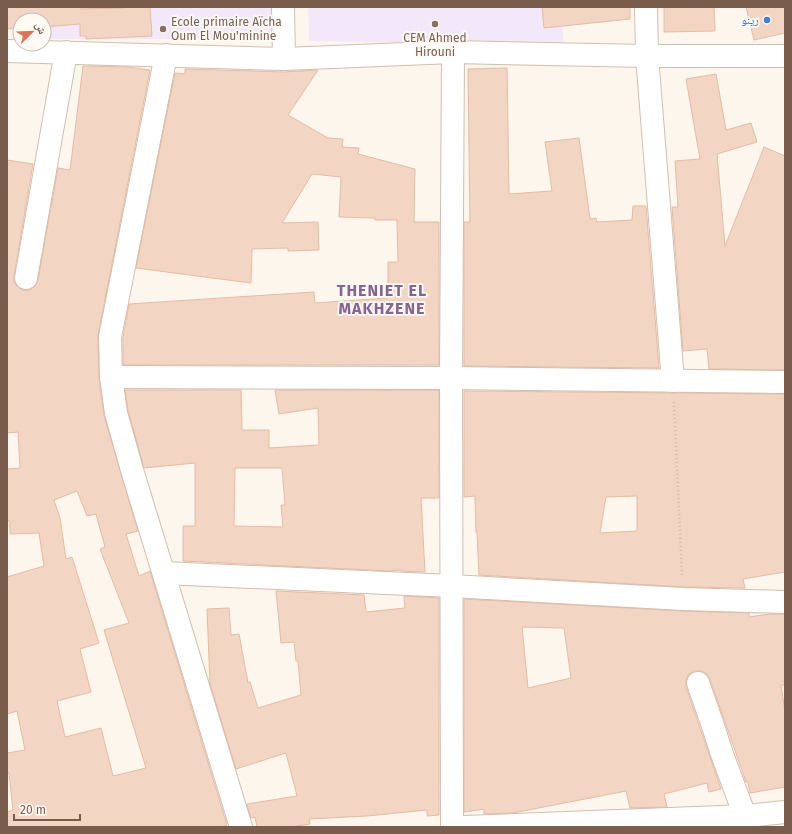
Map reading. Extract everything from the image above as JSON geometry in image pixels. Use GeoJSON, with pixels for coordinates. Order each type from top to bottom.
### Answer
{"type":"FeatureCollection","features":[{"type":"Feature","properties":{"kind":"street"},"geometry":{"type":"LineString","coordinates":[[283,7],[284,59]]}},
{"type":"Feature","properties":{"kind":"street"},"geometry":{"type":"LineString","coordinates":[[646,7],[648,56],[673,381]]}},
{"type":"Feature","properties":{"kind":"street"},"geometry":{"type":"LineString","coordinates":[[7,51],[284,59],[453,52],[648,56],[785,56]]}},
{"type":"Feature","properties":{"kind":"street"},"geometry":{"type":"LineString","coordinates":[[26,278],[66,52]]}},
{"type":"Feature","properties":{"kind":"street"},"geometry":{"type":"LineString","coordinates":[[452,827],[451,378],[453,52]]}},
{"type":"Feature","properties":{"kind":"street"},"geometry":{"type":"LineString","coordinates":[[166,55],[110,337],[111,377],[116,413],[132,470],[241,827]]}},
{"type":"Feature","properties":{"kind":"street"},"geometry":{"type":"LineString","coordinates":[[111,377],[451,378],[785,382]]}},
{"type":"Feature","properties":{"kind":"street"},"geometry":{"type":"LineString","coordinates":[[164,573],[452,586],[683,599],[785,602]]}},
{"type":"Feature","properties":{"kind":"street"},"geometry":{"type":"LineString","coordinates":[[698,683],[722,754],[748,822]]}},
{"type":"Feature","properties":{"kind":"street"},"geometry":{"type":"LineString","coordinates":[[464,827],[748,822],[785,812]]}},
{"type":"Feature","properties":{"kind":"path"},"geometry":{"type":"LineString","coordinates":[[673,381],[683,599]]}},
{"type":"Feature","properties":{"kind":"shaded area","name":"Ecole primaire Aïcha Oum El Mou'minine"},"geometry":{"type":"Polygon","coordinates":[[[28,7],[281,7],[281,39],[52,39],[52,12],[34,12],[28,7]]]}},
{"type":"Feature","properties":{"kind":"shaded area","name":"CEM Ahmed Hirouni"},"geometry":{"type":"Polygon","coordinates":[[[308,7],[561,7],[564,45],[309,41],[308,7]]]}},
{"type":"Feature","properties":{"kind":"building"},"geometry":{"type":"Polygon","coordinates":[[[7,7],[80,7],[80,9],[150,7],[152,36],[86,39],[86,36],[80,36],[80,24],[52,26],[52,12],[12,12],[12,29],[7,29],[7,7]]]}},
{"type":"Feature","properties":{"kind":"building"},"geometry":{"type":"Polygon","coordinates":[[[542,7],[630,7],[630,19],[544,28],[542,7]]]}},
{"type":"Feature","properties":{"kind":"building"},"geometry":{"type":"Polygon","coordinates":[[[664,7],[714,7],[715,31],[664,32],[664,7]]]}},
{"type":"Feature","properties":{"kind":"building","name":"رينو"},"geometry":{"type":"Polygon","coordinates":[[[746,7],[785,7],[785,33],[754,40],[746,7]]]}},
{"type":"Feature","properties":{"kind":"building"},"geometry":{"type":"Polygon","coordinates":[[[83,66],[128,67],[150,70],[98,335],[99,379],[104,416],[138,531],[126,534],[139,576],[150,571],[227,825],[221,827],[7,827],[7,812],[13,810],[9,773],[7,774],[7,753],[25,750],[17,711],[7,714],[7,577],[44,566],[39,533],[10,534],[10,521],[7,521],[7,469],[20,468],[18,432],[7,433],[7,160],[33,164],[14,276],[14,283],[23,290],[30,290],[35,286],[38,280],[58,168],[70,170],[83,66]],[[77,491],[54,500],[60,518],[66,559],[72,557],[99,643],[80,649],[91,692],[57,701],[65,737],[101,728],[113,776],[146,768],[104,630],[129,623],[100,549],[105,547],[96,514],[87,516],[77,491]]]}},
{"type":"Feature","properties":{"kind":"building"},"geometry":{"type":"Polygon","coordinates":[[[507,68],[509,194],[552,191],[545,142],[579,138],[590,219],[596,218],[597,222],[632,220],[633,206],[646,206],[659,368],[464,366],[464,222],[470,222],[468,69],[507,68]]]}},
{"type":"Feature","properties":{"kind":"building"},"geometry":{"type":"Polygon","coordinates":[[[185,69],[284,72],[318,70],[288,115],[328,138],[343,139],[342,147],[359,148],[358,154],[415,169],[414,222],[439,222],[439,365],[123,365],[123,338],[129,304],[314,292],[315,303],[388,298],[388,262],[398,262],[397,220],[339,217],[341,177],[312,174],[282,223],[318,222],[319,250],[288,251],[288,248],[252,249],[251,283],[136,268],[175,73],[185,74],[185,69]]]}},
{"type":"Feature","properties":{"kind":"building"},"geometry":{"type":"Polygon","coordinates":[[[716,74],[726,130],[751,123],[757,142],[717,154],[725,246],[764,147],[785,156],[785,370],[709,369],[707,349],[683,351],[672,207],[678,207],[675,161],[700,159],[686,79],[716,74]]]}},
{"type":"Feature","properties":{"kind":"building"},"geometry":{"type":"Polygon","coordinates":[[[125,390],[241,390],[242,430],[269,430],[269,448],[319,445],[318,408],[279,414],[275,390],[439,390],[439,498],[421,498],[425,572],[183,561],[183,526],[195,526],[195,463],[144,468],[128,410],[125,390]],[[235,468],[234,526],[283,527],[281,505],[285,505],[282,468],[235,468]]]}},
{"type":"Feature","properties":{"kind":"building"},"geometry":{"type":"Polygon","coordinates":[[[464,391],[785,394],[785,572],[743,579],[745,588],[684,587],[479,575],[475,496],[464,497],[464,391]],[[637,496],[606,497],[600,533],[637,531],[637,496]]]}},
{"type":"Feature","properties":{"kind":"building"},"geometry":{"type":"Polygon","coordinates":[[[276,591],[364,595],[366,612],[405,608],[404,596],[439,598],[439,815],[427,816],[427,810],[367,816],[309,819],[310,824],[290,827],[257,827],[255,817],[251,818],[247,804],[297,796],[286,753],[236,769],[210,684],[207,609],[229,608],[231,635],[239,634],[248,683],[250,682],[258,708],[301,695],[298,661],[296,661],[294,642],[281,643],[276,591]]]}},
{"type":"Feature","properties":{"kind":"building"},"geometry":{"type":"Polygon","coordinates":[[[464,599],[682,611],[749,613],[749,617],[769,614],[785,614],[785,685],[781,685],[785,712],[785,787],[750,793],[748,782],[746,782],[710,679],[706,673],[694,671],[688,675],[686,687],[721,789],[709,792],[707,783],[664,794],[667,807],[630,808],[626,791],[513,813],[484,814],[484,809],[464,812],[464,599]],[[522,627],[528,688],[571,678],[564,628],[522,627]]]}},
{"type":"Feature","properties":{"kind":"place","name":"رينو"},"geometry":{"type":"Point","coordinates":[767,20]}},
{"type":"Feature","properties":{"kind":"place","name":"CEM Ahmed Hirouni"},"geometry":{"type":"Point","coordinates":[435,24]}},
{"type":"Feature","properties":{"kind":"place","name":"Ecole primaire Aïcha Oum El Mou'minine"},"geometry":{"type":"Point","coordinates":[163,29]}},
{"type":"Feature","properties":{"kind":"district","name":"THENIET EL MAKHZENE"},"geometry":{"type":"Point","coordinates":[382,299]}}]}
